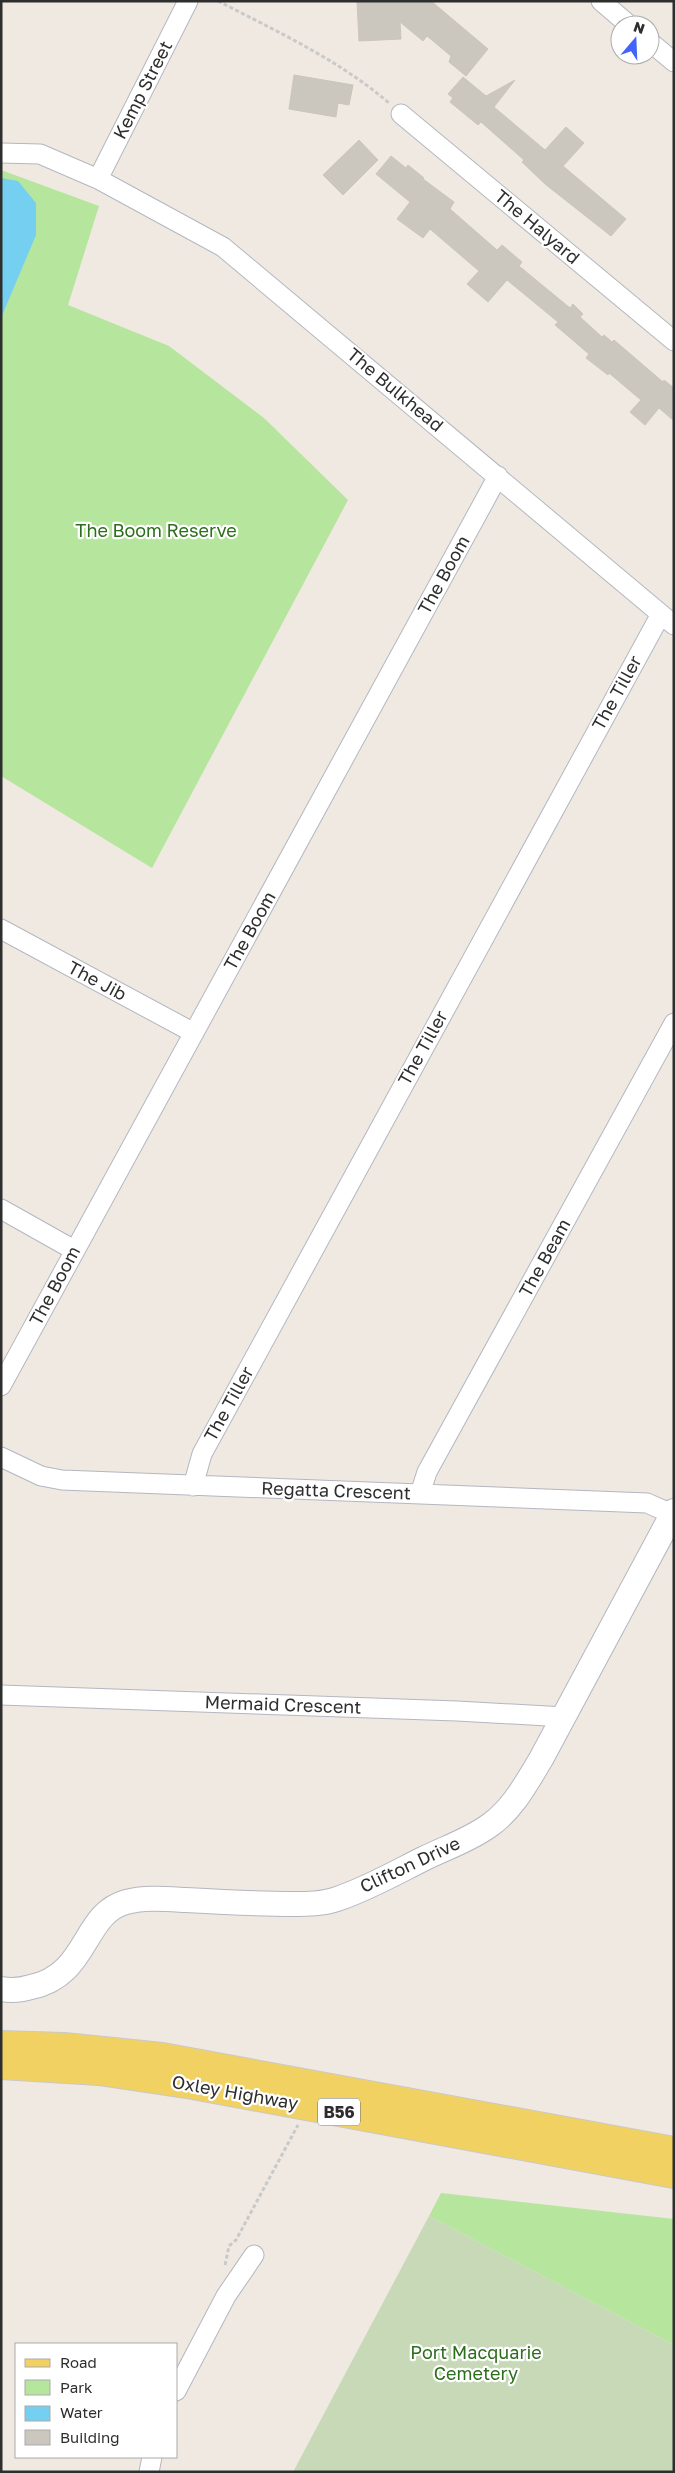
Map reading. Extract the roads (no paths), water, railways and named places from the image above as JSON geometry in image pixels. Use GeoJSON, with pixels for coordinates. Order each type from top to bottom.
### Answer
{"type":"FeatureCollection","features":[{"type":"Feature","properties":{"kind":"main road","name":"Oxley Highway"},"geometry":{"type":"LineString","coordinates":[[1,2045],[64,2046],[162,2057],[674,2151]]}},
{"type":"Feature","properties":{"kind":"main road","name":"Oxley Highway"},"geometry":{"type":"LineString","coordinates":[[1,2065],[99,2071],[193,2085],[674,2174]]}},
{"type":"Feature","properties":{"kind":"street","name":"Kemp Street"},"geometry":{"type":"LineString","coordinates":[[98,180],[188,1]]}},
{"type":"Feature","properties":{"kind":"street"},"geometry":{"type":"LineString","coordinates":[[601,1],[617,15]]}},
{"type":"Feature","properties":{"kind":"street"},"geometry":{"type":"LineString","coordinates":[[660,50],[674,62]]}},
{"type":"Feature","properties":{"kind":"street","name":"The Halyard"},"geometry":{"type":"LineString","coordinates":[[401,114],[674,341]]}},
{"type":"Feature","properties":{"kind":"street","name":"The Bulkhead"},"geometry":{"type":"LineString","coordinates":[[1,153],[40,154],[98,180],[223,247],[667,619]]}},
{"type":"Feature","properties":{"kind":"street","name":"The Boom"},"geometry":{"type":"LineString","coordinates":[[1,1386],[498,476]]}},
{"type":"Feature","properties":{"kind":"street","name":"The Tiller"},"geometry":{"type":"LineString","coordinates":[[193,1486],[202,1454],[667,619]]}},
{"type":"Feature","properties":{"kind":"street","name":"The Jib"},"geometry":{"type":"LineString","coordinates":[[1,928],[194,1033]]}},
{"type":"Feature","properties":{"kind":"street","name":"The Beam"},"geometry":{"type":"LineString","coordinates":[[420,1494],[427,1472],[674,1023]]}},
{"type":"Feature","properties":{"kind":"street"},"geometry":{"type":"LineString","coordinates":[[1,1209],[74,1250]]}},
{"type":"Feature","properties":{"kind":"street","name":"Regatta Crescent"},"geometry":{"type":"LineString","coordinates":[[1,1457],[42,1476],[62,1480],[647,1503],[673,1512]]}},
{"type":"Feature","properties":{"kind":"street","name":"Clifton Drive"},"geometry":{"type":"LineString","coordinates":[[1,1989],[20,1990],[38,1986],[57,1977],[79,1955],[96,1924],[106,1912],[114,1906],[128,1901],[160,1899],[292,1904],[322,1903],[337,1900],[473,1836],[491,1824],[516,1798],[565,1717],[673,1512]]}},
{"type":"Feature","properties":{"kind":"street","name":"Mermaid Crescent"},"geometry":{"type":"LineString","coordinates":[[1,1695],[457,1711],[565,1717]]}},
{"type":"Feature","properties":{"kind":"street"},"geometry":{"type":"LineString","coordinates":[[178,2387],[226,2296],[254,2255]]}},
{"type":"Feature","properties":{"kind":"street"},"geometry":{"type":"LineString","coordinates":[[149,2472],[152,2458]]}},
{"type":"Feature","properties":{"kind":"water"},"geometry":{"type":"Polygon","coordinates":[[[1,178],[18,181],[36,203],[36,235],[1,318],[1,178]]]}},
{"type":"Feature","properties":{"kind":"park label","name":"The Boom Reserve"},"geometry":{"type":"Point","coordinates":[156,531]}},
{"type":"Feature","properties":{"kind":"park label","name":"Port Macquarie Cemetery"},"geometry":{"type":"Point","coordinates":[476,2363]}}]}
